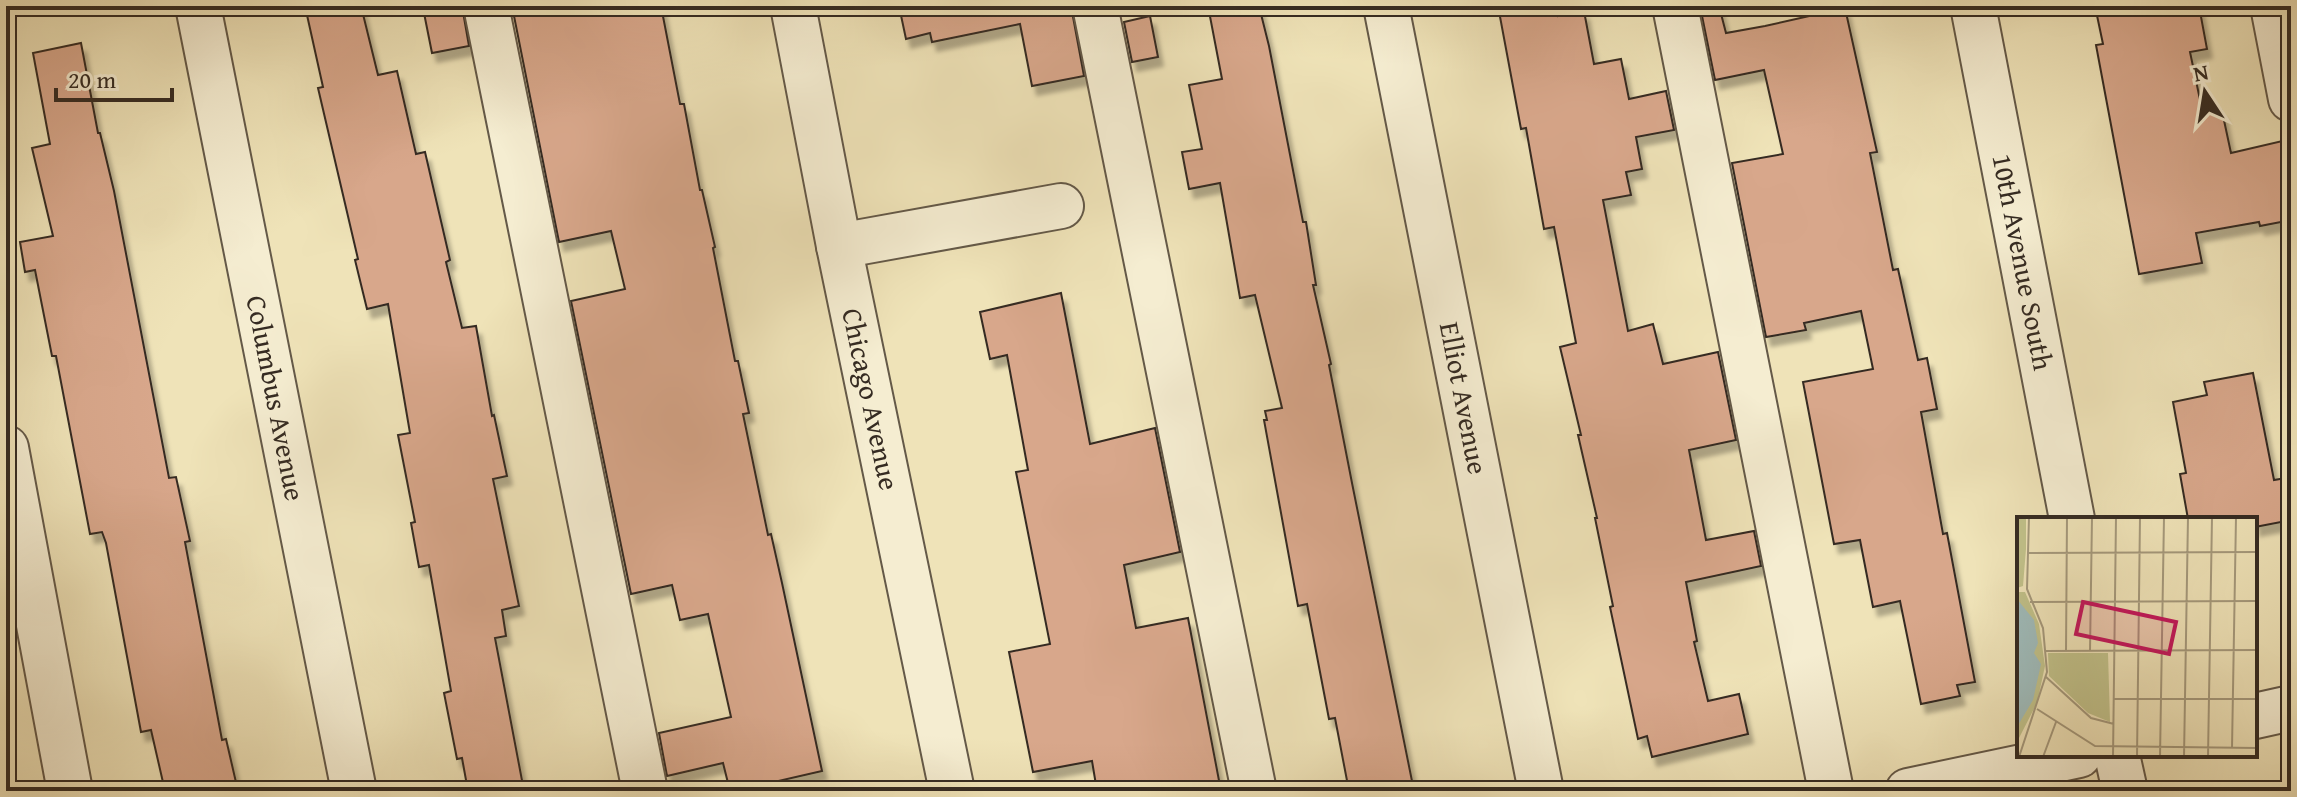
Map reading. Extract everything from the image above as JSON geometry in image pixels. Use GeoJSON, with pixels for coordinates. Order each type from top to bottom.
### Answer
{"type":"FeatureCollection","features":[{"type":"Feature","properties":{"kind":"street","name":"Columbus Avenue"},"geometry":{"type":"LineString","coordinates":[[198,6],[354,791]]}},
{"type":"Feature","properties":{"kind":"street"},"geometry":{"type":"LineString","coordinates":[[486,6],[645,791]]}},
{"type":"Feature","properties":{"kind":"street","name":"Chicago Avenue"},"geometry":{"type":"LineString","coordinates":[[793,6],[839,246],[952,791]]}},
{"type":"Feature","properties":{"kind":"street"},"geometry":{"type":"LineString","coordinates":[[1095,6],[1254,791]]}},
{"type":"Feature","properties":{"kind":"street","name":"Elliot Avenue"},"geometry":{"type":"LineString","coordinates":[[1386,6],[1541,791]]}},
{"type":"Feature","properties":{"kind":"street"},"geometry":{"type":"LineString","coordinates":[[1675,6],[1831,791]]}},
{"type":"Feature","properties":{"kind":"street","name":"10th Avenue South"},"geometry":{"type":"LineString","coordinates":[[1973,6],[2072,517]]}},
{"type":"Feature","properties":{"kind":"street"},"geometry":{"type":"LineString","coordinates":[[2273,6],[2291,99]]}},
{"type":"Feature","properties":{"kind":"street"},"geometry":{"type":"LineString","coordinates":[[839,246],[1061,206]]}},
{"type":"Feature","properties":{"kind":"street"},"geometry":{"type":"LineString","coordinates":[[6,448],[70,791]]}},
{"type":"Feature","properties":{"kind":"street"},"geometry":{"type":"LineString","coordinates":[[2257,716],[2291,708]]}},
{"type":"Feature","properties":{"kind":"street"},"geometry":{"type":"LineString","coordinates":[[1908,791],[2070,757]]}},
{"type":"Feature","properties":{"kind":"street"},"geometry":{"type":"LineString","coordinates":[[2117,757],[2125,791]]}},
{"type":"Feature","properties":{"kind":"building"},"geometry":{"type":"Polygon","coordinates":[[[305,6],[361,6],[378,75],[397,71],[416,154],[425,152],[462,328],[476,326],[492,416],[507,476],[493,479],[519,606],[502,610],[506,636],[495,638],[524,791],[468,791],[462,758],[457,759],[444,693],[451,691],[429,565],[419,567],[411,523],[415,522],[398,435],[410,433],[388,304],[367,309],[318,88],[323,87],[305,6]]]}},
{"type":"Feature","properties":{"kind":"building"},"geometry":{"type":"Polygon","coordinates":[[[462,6],[469,46],[432,53],[424,13],[462,6]]]}},
{"type":"Feature","properties":{"kind":"building"},"geometry":{"type":"Polygon","coordinates":[[[512,6],[661,6],[680,104],[684,104],[700,190],[715,247],[735,361],[738,361],[749,413],[743,414],[768,535],[771,534],[822,771],[735,791],[730,791],[723,763],[667,776],[659,733],[731,717],[708,614],[680,620],[672,585],[631,594],[571,301],[625,289],[611,231],[559,242],[512,6]]]}},
{"type":"Feature","properties":{"kind":"building"},"geometry":{"type":"Polygon","coordinates":[[[899,6],[1071,6],[1084,76],[1032,86],[1020,24],[932,42],[930,33],[906,39],[899,6]]]}},
{"type":"Feature","properties":{"kind":"building"},"geometry":{"type":"Polygon","coordinates":[[[1208,6],[1259,6],[1303,222],[1306,222],[1316,285],[1313,285],[1414,791],[1349,791],[1335,718],[1329,719],[1307,604],[1298,606],[1264,420],[1267,420],[1265,411],[1282,408],[1255,295],[1240,298],[1220,183],[1189,189],[1182,152],[1202,149],[1189,85],[1222,79],[1208,6]]]}},
{"type":"Feature","properties":{"kind":"building"},"geometry":{"type":"Polygon","coordinates":[[[1498,6],[1556,6],[1558,16],[1584,11],[1594,64],[1621,59],[1629,99],[1666,91],[1674,130],[1636,137],[1642,169],[1626,172],[1631,195],[1603,200],[1628,331],[1653,324],[1663,364],[1718,352],[1736,440],[1689,450],[1706,540],[1754,531],[1761,566],[1686,582],[1697,641],[1694,642],[1708,701],[1739,694],[1748,734],[1652,757],[1647,736],[1638,739],[1610,607],[1613,606],[1578,435],[1581,435],[1560,347],[1576,343],[1554,227],[1544,229],[1526,128],[1521,129],[1498,6]]]}},
{"type":"Feature","properties":{"kind":"building"},"geometry":{"type":"Polygon","coordinates":[[[1700,6],[1719,6],[1726,33],[1845,8],[1877,152],[1870,153],[1893,270],[1898,269],[1918,360],[1927,358],[1937,409],[1921,412],[1975,682],[1957,685],[1960,696],[1921,704],[1900,601],[1873,607],[1860,540],[1834,544],[1803,382],[1873,369],[1861,311],[1804,323],[1806,330],[1766,337],[1732,163],[1783,154],[1764,70],[1715,80],[1700,6]]]}},
{"type":"Feature","properties":{"kind":"building"},"geometry":{"type":"Polygon","coordinates":[[[2095,6],[2199,6],[2207,49],[2190,52],[2203,114],[2222,111],[2231,153],[2291,139],[2291,220],[2196,233],[2202,263],[2139,274],[2096,45],[2103,44],[2095,6]]]}},
{"type":"Feature","properties":{"kind":"building"},"geometry":{"type":"Polygon","coordinates":[[[1150,16],[1158,57],[1132,62],[1124,22],[1150,16]]]}},
{"type":"Feature","properties":{"kind":"building"},"geometry":{"type":"Polygon","coordinates":[[[81,43],[98,133],[114,191],[169,478],[176,477],[190,541],[185,542],[222,740],[226,739],[238,791],[165,791],[151,730],[141,732],[106,543],[102,532],[90,534],[56,356],[52,356],[35,270],[25,272],[20,242],[53,236],[32,148],[50,144],[33,53],[81,43]]]}},
{"type":"Feature","properties":{"kind":"building"},"geometry":{"type":"Polygon","coordinates":[[[1061,293],[1090,444],[1155,428],[1180,552],[1124,565],[1136,628],[1188,618],[1221,791],[1097,791],[1092,761],[1033,772],[1009,652],[1050,644],[1016,472],[1028,470],[1007,355],[990,359],[980,312],[1061,293]]]}},
{"type":"Feature","properties":{"kind":"building"},"geometry":{"type":"Polygon","coordinates":[[[2253,373],[2274,480],[2291,477],[2291,520],[2257,527],[2257,517],[2188,517],[2180,474],[2186,473],[2173,402],[2207,395],[2204,382],[2253,373]]]}}]}
